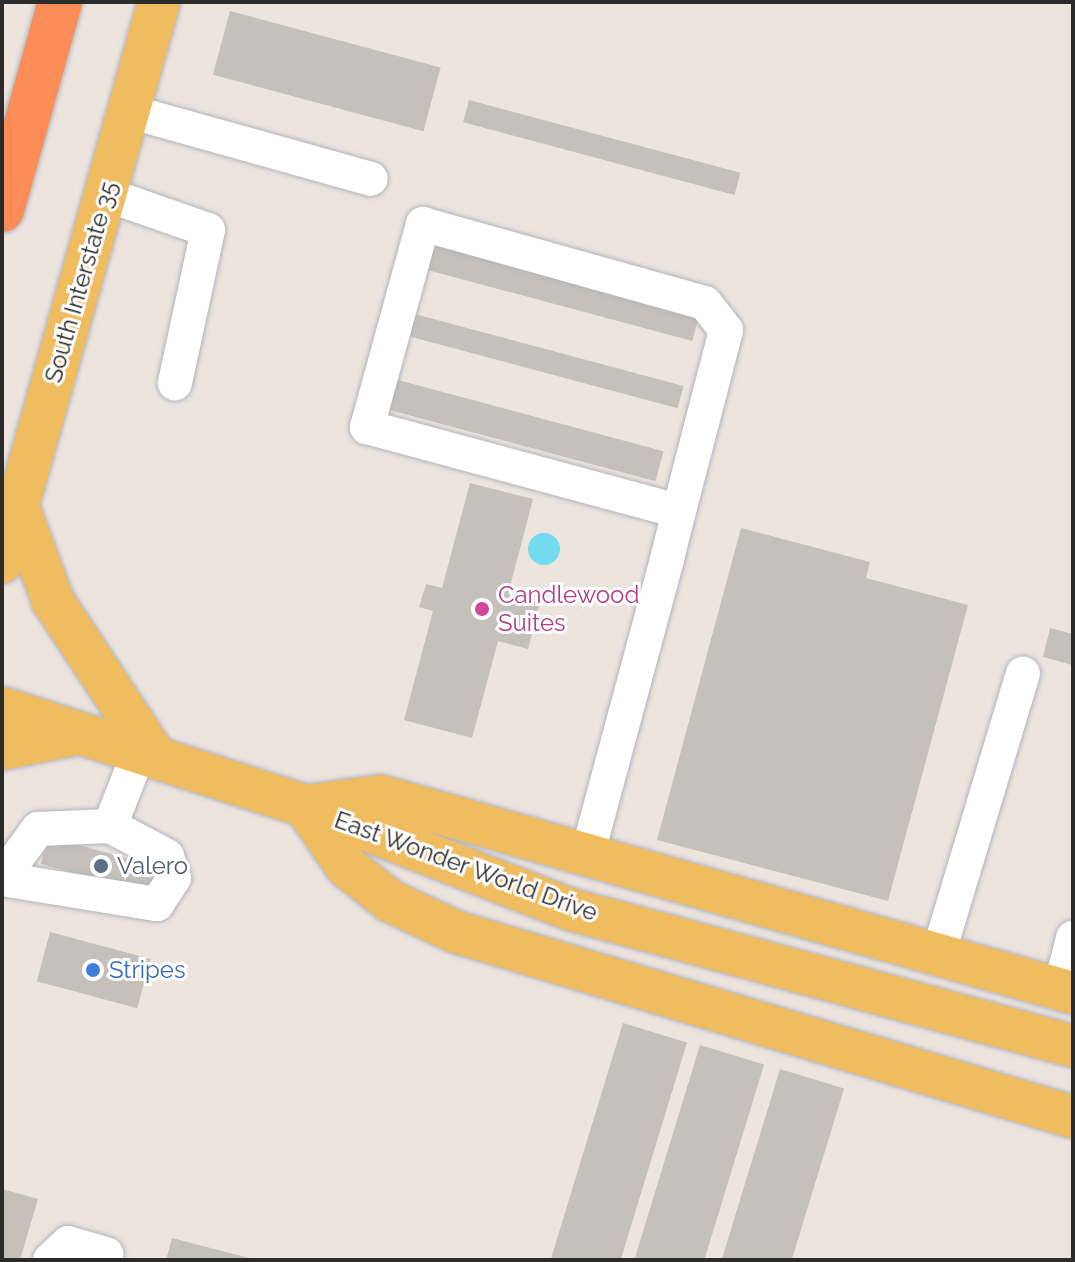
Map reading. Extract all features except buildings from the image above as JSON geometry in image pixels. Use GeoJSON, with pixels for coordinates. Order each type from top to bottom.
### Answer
{"type":"FeatureCollection","features":[{"type":"Feature","properties":{"kind":"highway"},"geometry":{"type":"LineString","coordinates":[[2,210],[60,2]]}},
{"type":"Feature","properties":{"kind":"main road","name":"South Interstate 35"},"geometry":{"type":"LineString","coordinates":[[2,561],[159,2]]}},
{"type":"Feature","properties":{"kind":"main road"},"geometry":{"type":"LineString","coordinates":[[18,506],[53,601],[148,755]]}},
{"type":"Feature","properties":{"kind":"main road","name":"East Wonder World Drive"},"geometry":{"type":"LineString","coordinates":[[2,708],[305,806],[569,909],[1073,1046]]}},
{"type":"Feature","properties":{"kind":"main road"},"geometry":{"type":"LineString","coordinates":[[2,749],[80,734]]}},
{"type":"Feature","properties":{"kind":"main road"},"geometry":{"type":"LineString","coordinates":[[1067,991],[380,796],[305,806],[347,867],[390,901],[456,932],[1073,1117]]}},
{"type":"Feature","properties":{"kind":"lane"},"geometry":{"type":"LineString","coordinates":[[128,111],[371,179]]}},
{"type":"Feature","properties":{"kind":"lane"},"geometry":{"type":"LineString","coordinates":[[105,194],[208,230],[175,383]]}},
{"type":"Feature","properties":{"kind":"lane"},"geometry":{"type":"LineString","coordinates":[[587,856],[679,511],[726,330],[705,303],[423,224],[367,427],[679,511]]}},
{"type":"Feature","properties":{"kind":"lane"},"geometry":{"type":"LineString","coordinates":[[938,955],[1023,674]]}},
{"type":"Feature","properties":{"kind":"lane"},"geometry":{"type":"LineString","coordinates":[[110,826],[148,755]]}},
{"type":"Feature","properties":{"kind":"lane"},"geometry":{"type":"LineString","coordinates":[[110,826],[167,856],[174,878],[157,904],[2,878],[38,829],[110,826]]}},
{"type":"Feature","properties":{"kind":"lane"},"geometry":{"type":"LineString","coordinates":[[1067,991],[1073,938]]}},
{"type":"Feature","properties":{"kind":"lane"},"geometry":{"type":"LineString","coordinates":[[50,1260],[68,1243],[106,1254]]}},
{"type":"Feature","properties":{"kind":"water"},"geometry":{"type":"Polygon","coordinates":[[[544,533],[556,537],[560,549],[556,561],[544,565],[532,561],[528,549],[532,537],[544,533]]]}},
{"type":"Feature","properties":{"kind":"place","name":"Candlewood Suites"},"geometry":{"type":"Point","coordinates":[482,609]}},
{"type":"Feature","properties":{"kind":"place","name":"Valero"},"geometry":{"type":"Point","coordinates":[101,866]}},
{"type":"Feature","properties":{"kind":"place","name":"Stripes"},"geometry":{"type":"Point","coordinates":[93,970]}}]}
